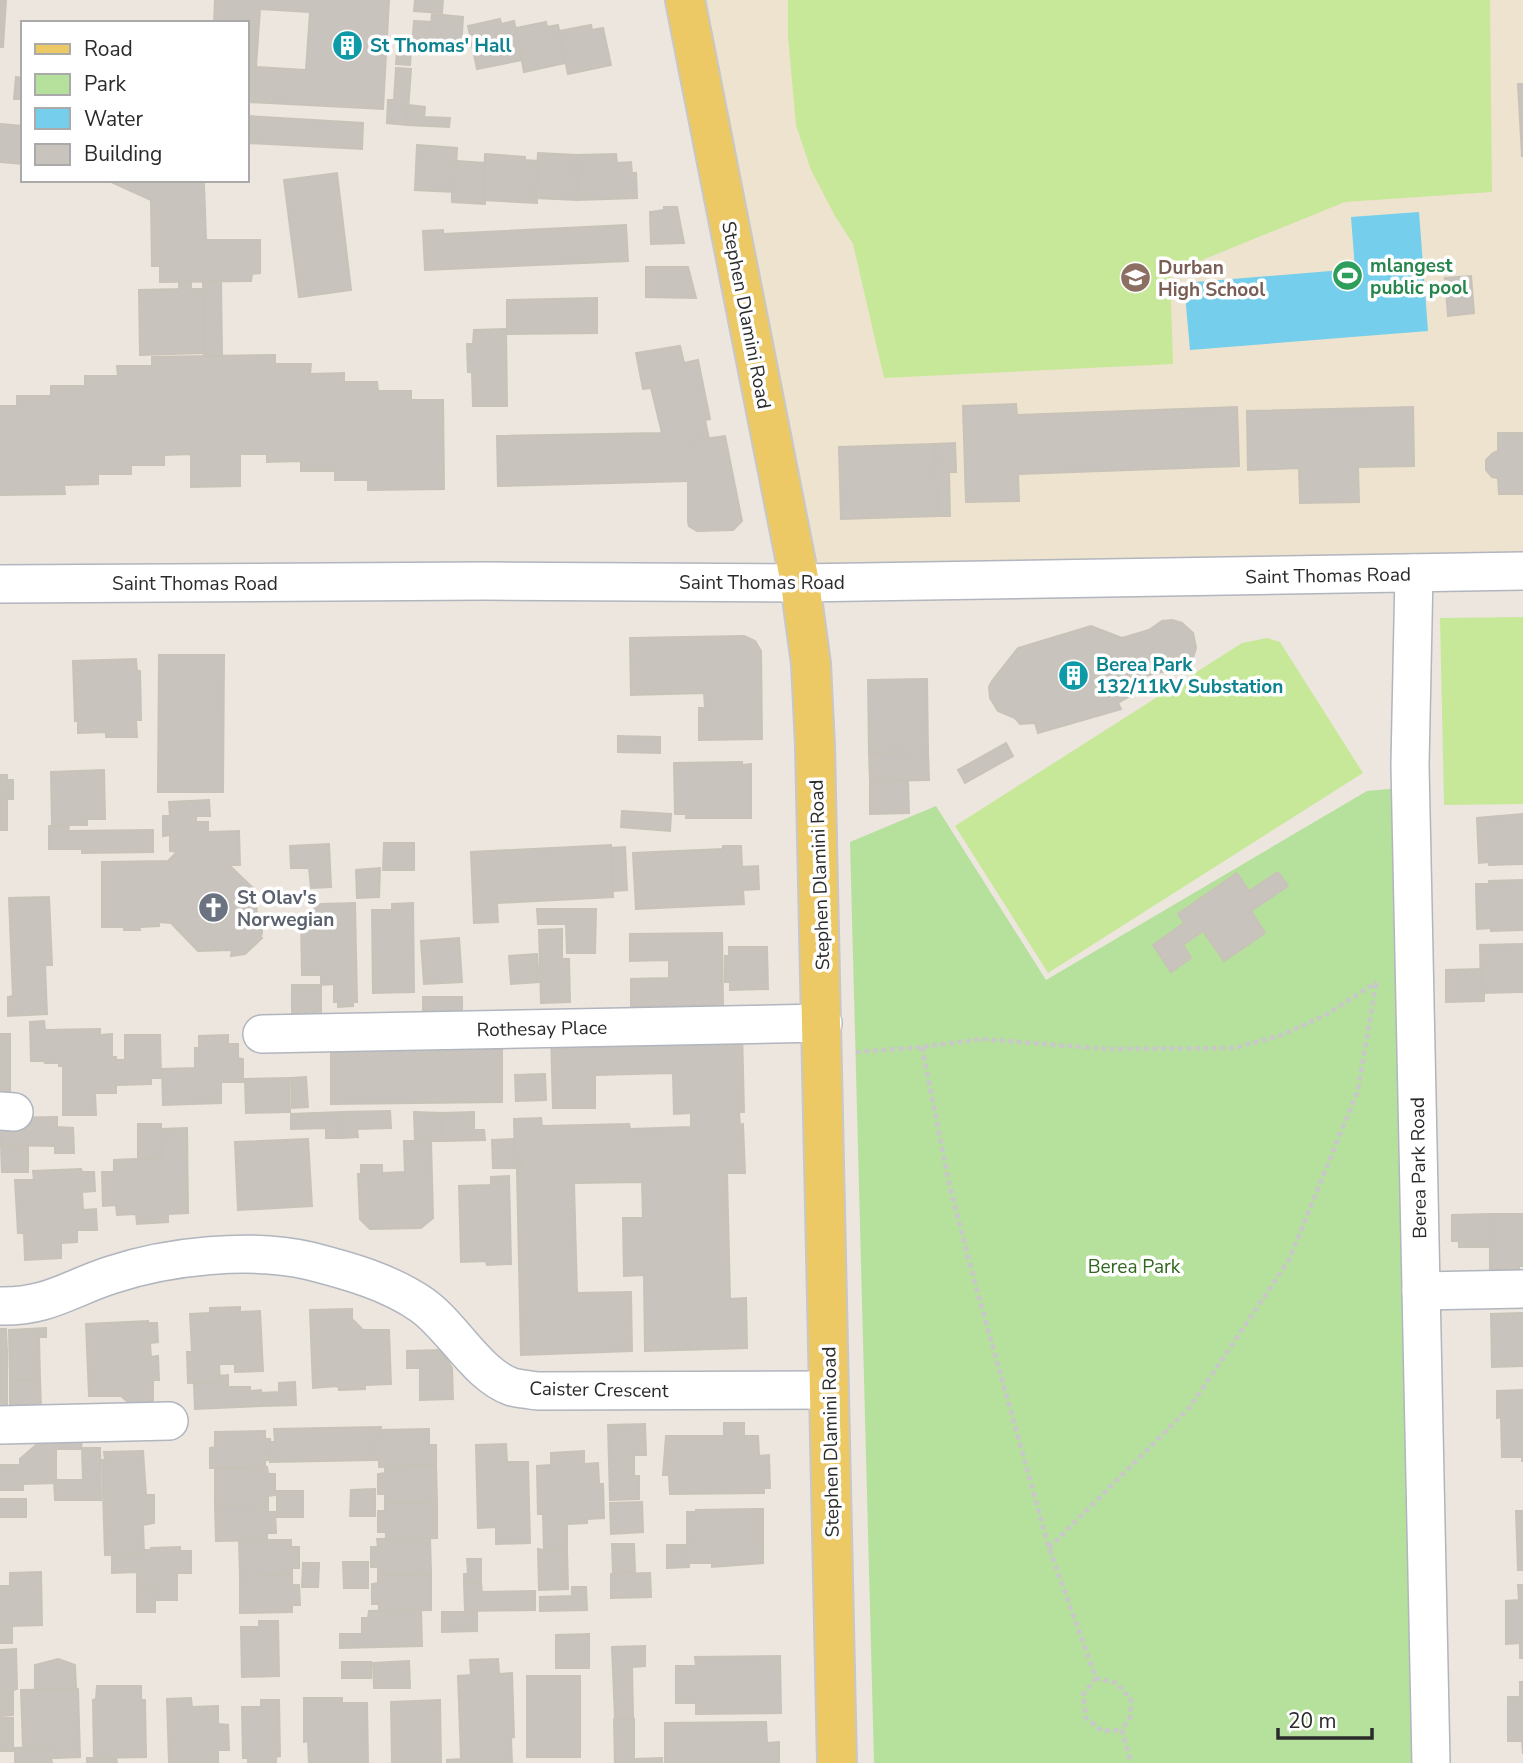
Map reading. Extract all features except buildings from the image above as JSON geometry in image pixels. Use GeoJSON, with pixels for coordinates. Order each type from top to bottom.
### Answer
{"type":"FeatureCollection","features":[{"type":"Feature","properties":{"kind":"main road","name":"Stephen Dlamini Road"},"geometry":{"type":"LineString","coordinates":[[685,0],[800,583],[811,664],[823,1039],[837,1763]]}},
{"type":"Feature","properties":{"kind":"street","name":"Saint Thomas Road"},"geometry":{"type":"LineString","coordinates":[[0,584],[485,580],[800,583],[1523,571]]}},
{"type":"Feature","properties":{"kind":"street","name":"Berea Park Road"},"geometry":{"type":"LineString","coordinates":[[1414,573],[1410,765],[1431,1763]]}},
{"type":"Feature","properties":{"kind":"street","name":"Rothesay Place"},"geometry":{"type":"LineString","coordinates":[[262,1034],[823,1039]]}},
{"type":"Feature","properties":{"kind":"street","name":"Caister Crescent"},"geometry":{"type":"LineString","coordinates":[[0,1306],[22,1307],[45,1302],[110,1275],[158,1264],[257,1255],[308,1261],[396,1288],[425,1307],[459,1340],[474,1360],[511,1387],[538,1391],[828,1390]]}},
{"type":"Feature","properties":{"kind":"street"},"geometry":{"type":"LineString","coordinates":[[1421,1291],[1523,1289]]}},
{"type":"Feature","properties":{"kind":"street"},"geometry":{"type":"LineString","coordinates":[[0,1425],[169,1421]]}},
{"type":"Feature","properties":{"kind":"path"},"geometry":{"type":"LineString","coordinates":[[823,1039],[922,1047],[982,1039],[1107,1049],[1234,1048],[1282,1035],[1327,1014],[1376,984],[1382,976]]}},
{"type":"Feature","properties":{"kind":"path"},"geometry":{"type":"LineString","coordinates":[[1049,1548],[1190,1407],[1289,1260],[1358,1090],[1376,984]]}},
{"type":"Feature","properties":{"kind":"path"},"geometry":{"type":"LineString","coordinates":[[922,1047],[949,1183],[1049,1548],[1096,1678]]}},
{"type":"Feature","properties":{"kind":"path"},"geometry":{"type":"LineString","coordinates":[[1096,1678],[1083,1695],[1086,1718],[1102,1731],[1122,1730]]}},
{"type":"Feature","properties":{"kind":"path"},"geometry":{"type":"LineString","coordinates":[[1096,1678],[1116,1683],[1132,1699],[1130,1717],[1122,1730],[1131,1763]]}},
{"type":"Feature","properties":{"kind":"shaded area","name":"Durban High School"},"geometry":{"type":"Polygon","coordinates":[[[690,0],[1523,0],[1523,556],[808,571],[690,0]]]}},
{"type":"Feature","properties":{"kind":"green space"},"geometry":{"type":"Polygon","coordinates":[[[788,0],[1490,0],[1492,192],[1345,202],[1170,273],[1173,364],[884,378],[853,244],[811,170],[796,125],[788,36],[788,0]]]}},
{"type":"Feature","properties":{"kind":"green space"},"geometry":{"type":"Polygon","coordinates":[[[1523,617],[1523,804],[1444,805],[1440,618],[1523,617]]]}},
{"type":"Feature","properties":{"kind":"green space"},"geometry":{"type":"Polygon","coordinates":[[[1267,638],[1280,642],[1363,773],[1048,973],[955,826],[1242,643],[1267,638]]]}},
{"type":"Feature","properties":{"kind":"green space","name":"Berea Park"},"geometry":{"type":"Polygon","coordinates":[[[1399,788],[1413,1763],[874,1763],[850,842],[936,806],[1046,980],[1367,791],[1399,788]]]}},
{"type":"Feature","properties":{"kind":"water","name":"mlangest public pool"},"geometry":{"type":"Polygon","coordinates":[[[1419,212],[1428,331],[1190,350],[1184,283],[1355,269],[1351,217],[1419,212]]]}},
{"type":"Feature","properties":{"kind":"place","name":"St Thomas' Hall"},"geometry":{"type":"Point","coordinates":[347,45]}},
{"type":"Feature","properties":{"kind":"place","name":"mlangest public pool"},"geometry":{"type":"Point","coordinates":[1347,276]}},
{"type":"Feature","properties":{"kind":"place","name":"Durban High School"},"geometry":{"type":"Point","coordinates":[1135,278]}},
{"type":"Feature","properties":{"kind":"place","name":"Berea Park 132/11kV Substation"},"geometry":{"type":"Point","coordinates":[1073,675]}},
{"type":"Feature","properties":{"kind":"place","name":"St Olav's Norwegian"},"geometry":{"type":"Point","coordinates":[214,908]}}]}
